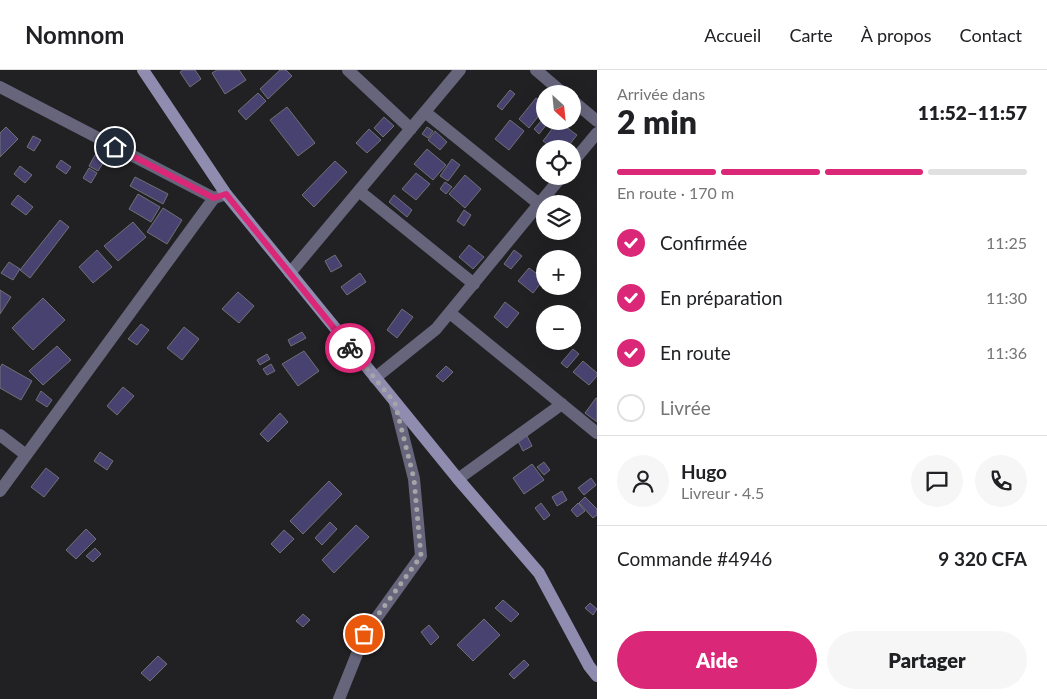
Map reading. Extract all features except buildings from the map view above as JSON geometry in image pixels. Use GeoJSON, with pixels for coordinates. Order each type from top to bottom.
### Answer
{"type":"FeatureCollection","features":[{"type":"Feature","properties":{"kind":"street"},"geometry":{"type":"LineString","coordinates":[[143,70],[220,196],[290,273],[458,479],[539,573],[589,666],[597,676]]}},
{"type":"Feature","properties":{"kind":"street"},"geometry":{"type":"LineString","coordinates":[[348,70],[410,129]]}},
{"type":"Feature","properties":{"kind":"street"},"geometry":{"type":"LineString","coordinates":[[290,273],[460,70]]}},
{"type":"Feature","properties":{"kind":"street"},"geometry":{"type":"LineString","coordinates":[[536,70],[554,85]]}},
{"type":"Feature","properties":{"kind":"street"},"geometry":{"type":"LineString","coordinates":[[0,87],[220,196]]}},
{"type":"Feature","properties":{"kind":"street"},"geometry":{"type":"LineString","coordinates":[[581,108],[597,121]]}},
{"type":"Feature","properties":{"kind":"street"},"geometry":{"type":"LineString","coordinates":[[425,112],[536,202]]}},
{"type":"Feature","properties":{"kind":"street"},"geometry":{"type":"LineString","coordinates":[[581,152],[597,133]]}},
{"type":"Feature","properties":{"kind":"street"},"geometry":{"type":"LineString","coordinates":[[546,195],[555,185]]}},
{"type":"Feature","properties":{"kind":"street"},"geometry":{"type":"LineString","coordinates":[[359,190],[474,284]]}},
{"type":"Feature","properties":{"kind":"street"},"geometry":{"type":"LineString","coordinates":[[0,491],[220,196]]}},
{"type":"Feature","properties":{"kind":"street"},"geometry":{"type":"LineString","coordinates":[[375,378],[436,330],[536,208]]}},
{"type":"Feature","properties":{"kind":"street"},"geometry":{"type":"LineString","coordinates":[[450,313],[597,433]]}},
{"type":"Feature","properties":{"kind":"street"},"geometry":{"type":"LineString","coordinates":[[339,699],[364,634],[421,556],[414,479],[395,403]]}},
{"type":"Feature","properties":{"kind":"street"},"geometry":{"type":"LineString","coordinates":[[458,479],[562,404]]}},
{"type":"Feature","properties":{"kind":"street"},"geometry":{"type":"LineString","coordinates":[[0,435],[26,455]]}},
{"type":"Feature","properties":{"kind":"way so far"},"geometry":{"type":"LineString","coordinates":[[350,348],[395,403],[414,479],[421,556],[364,634]]}},
{"type":"Feature","properties":{"kind":"route"},"geometry":{"type":"LineString","coordinates":[[115,147],[214,198],[226,194],[350,348]]}}]}
